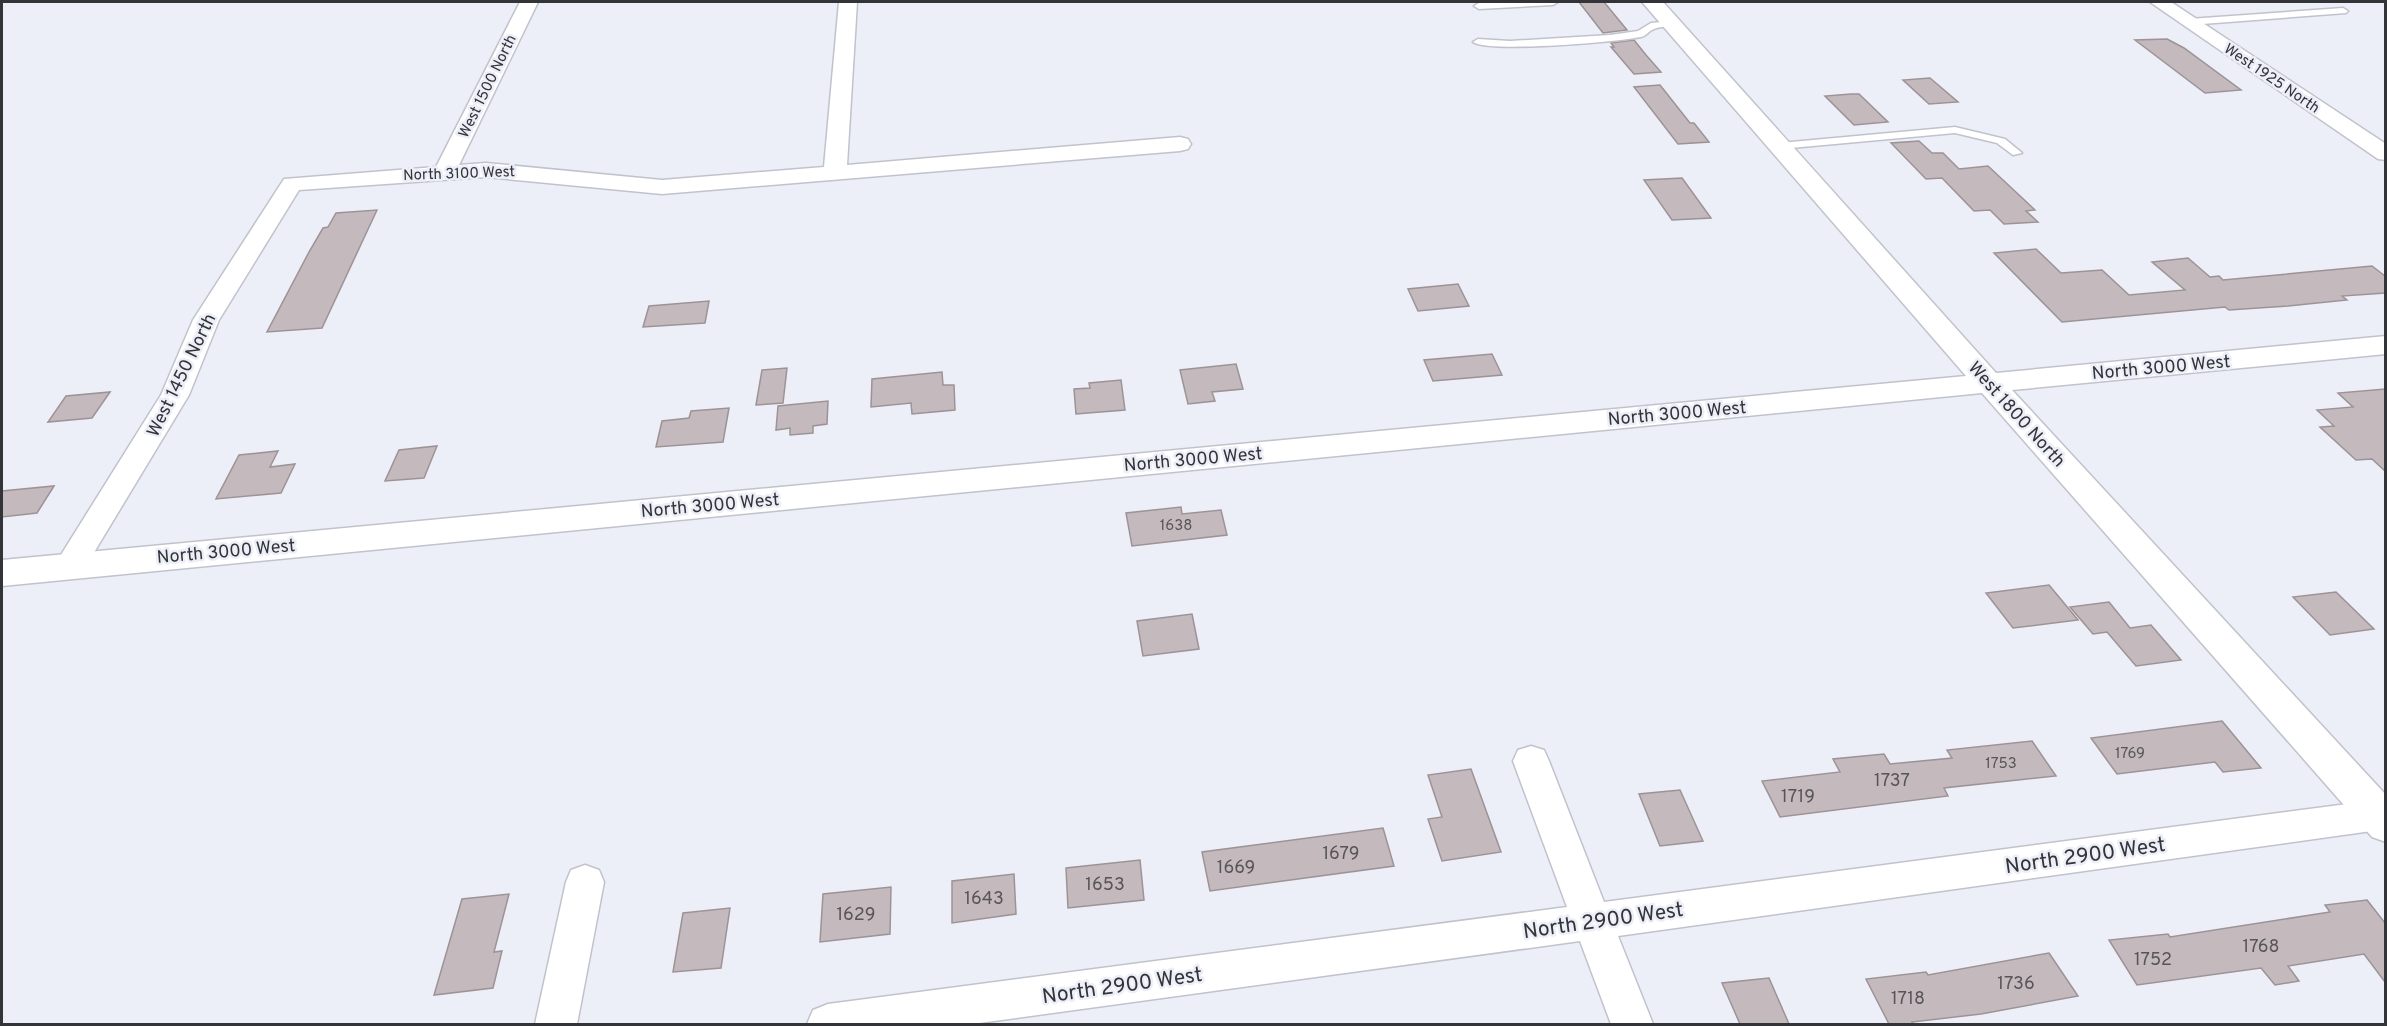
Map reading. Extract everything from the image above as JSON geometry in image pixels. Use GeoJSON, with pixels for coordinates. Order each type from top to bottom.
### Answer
{"type":"FeatureCollection","features":[{"type":"Feature","properties":{"kind":"main road","name":"West 1800 North"},"geometry":{"type":"LineString","coordinates":[[1652,2],[1989,383],[2382,820]]}},
{"type":"Feature","properties":{"kind":"main road","name":"North 3000 West"},"geometry":{"type":"LineString","coordinates":[[2,573],[2385,345]]}},
{"type":"Feature","properties":{"kind":"street","name":"West 1500 North"},"geometry":{"type":"LineString","coordinates":[[445,171],[529,2]]}},
{"type":"Feature","properties":{"kind":"street"},"geometry":{"type":"LineString","coordinates":[[835,172],[848,2]]}},
{"type":"Feature","properties":{"kind":"street","name":"West 1925 North"},"geometry":{"type":"LineString","coordinates":[[2158,2],[2385,154]]}},
{"type":"Feature","properties":{"kind":"street","name":"North 3100 West"},"geometry":{"type":"LineString","coordinates":[[292,184],[445,171],[526,171],[586,181],[662,187],[1180,144]]}},
{"type":"Feature","properties":{"kind":"street","name":"West 1450 North"},"geometry":{"type":"LineString","coordinates":[[70,566],[161,421],[175,395],[206,320],[292,184]]}},
{"type":"Feature","properties":{"kind":"street"},"geometry":{"type":"LineString","coordinates":[[1531,761],[1632,1024]]}},
{"type":"Feature","properties":{"kind":"street","name":"North 2900 West"},"geometry":{"type":"LineString","coordinates":[[828,1024],[2382,820]]}},
{"type":"Feature","properties":{"kind":"street"},"geometry":{"type":"LineString","coordinates":[[556,1024],[585,882]]}},
{"type":"Feature","properties":{"kind":"lane"},"geometry":{"type":"LineString","coordinates":[[1479,6],[1553,2]]}},
{"type":"Feature","properties":{"kind":"lane"},"geometry":{"type":"LineString","coordinates":[[2189,22],[2343,11]]}},
{"type":"Feature","properties":{"kind":"lane"},"geometry":{"type":"LineString","coordinates":[[1478,42],[1510,44],[1610,39],[1641,34],[1651,26],[1672,24]]}},
{"type":"Feature","properties":{"kind":"lane"},"geometry":{"type":"LineString","coordinates":[[1780,146],[1955,130],[2001,141],[2017,153]]}},
{"type":"Feature","properties":{"kind":"building"},"geometry":{"type":"Polygon","coordinates":[[[1579,2],[1604,2],[1627,30],[1603,33],[1579,2]]]}},
{"type":"Feature","properties":{"kind":"building"},"geometry":{"type":"Polygon","coordinates":[[[2167,39],[2184,48],[2241,90],[2205,93],[2135,40],[2167,39]]]}},
{"type":"Feature","properties":{"kind":"building"},"geometry":{"type":"Polygon","coordinates":[[[1634,40],[1661,72],[1634,74],[1611,47],[1614,47],[1611,43],[1634,40]]]}},
{"type":"Feature","properties":{"kind":"building"},"geometry":{"type":"Polygon","coordinates":[[[1930,78],[1958,102],[1929,104],[1903,80],[1930,78]]]}},
{"type":"Feature","properties":{"kind":"building"},"geometry":{"type":"Polygon","coordinates":[[[1660,85],[1690,123],[1694,123],[1709,142],[1678,144],[1634,87],[1660,85]]]}},
{"type":"Feature","properties":{"kind":"building"},"geometry":{"type":"Polygon","coordinates":[[[1859,94],[1888,122],[1854,125],[1825,96],[1859,94]]]}},
{"type":"Feature","properties":{"kind":"building"},"geometry":{"type":"Polygon","coordinates":[[[1919,141],[1932,153],[1943,153],[1959,169],[1988,166],[2035,210],[2026,211],[2038,222],[2004,224],[1990,210],[1974,211],[1942,178],[1926,179],[1891,143],[1919,141]]]}},
{"type":"Feature","properties":{"kind":"building"},"geometry":{"type":"Polygon","coordinates":[[[1682,178],[1711,218],[1672,220],[1644,180],[1682,178]]]}},
{"type":"Feature","properties":{"kind":"building"},"geometry":{"type":"Polygon","coordinates":[[[377,210],[322,328],[267,332],[309,252],[323,228],[328,227],[336,213],[377,210]]]}},
{"type":"Feature","properties":{"kind":"building"},"geometry":{"type":"Polygon","coordinates":[[[2036,249],[2061,273],[2102,270],[2129,295],[2185,290],[2152,262],[2188,258],[2210,277],[2219,276],[2223,280],[2372,266],[2385,276],[2385,293],[2342,296],[2347,300],[2288,306],[2229,310],[2225,307],[2062,322],[1994,253],[2036,249]]]}},
{"type":"Feature","properties":{"kind":"building"},"geometry":{"type":"Polygon","coordinates":[[[1458,284],[1469,306],[1418,311],[1408,289],[1458,284]]]}},
{"type":"Feature","properties":{"kind":"building"},"geometry":{"type":"Polygon","coordinates":[[[709,301],[705,323],[643,327],[649,306],[709,301]]]}},
{"type":"Feature","properties":{"kind":"building"},"geometry":{"type":"Polygon","coordinates":[[[1492,354],[1502,375],[1433,381],[1424,360],[1492,354]]]}},
{"type":"Feature","properties":{"kind":"building"},"geometry":{"type":"Polygon","coordinates":[[[1236,364],[1243,389],[1212,392],[1215,401],[1188,404],[1180,370],[1236,364]]]}},
{"type":"Feature","properties":{"kind":"building"},"geometry":{"type":"Polygon","coordinates":[[[787,368],[783,403],[756,405],[762,370],[787,368]]]}},
{"type":"Feature","properties":{"kind":"building"},"geometry":{"type":"Polygon","coordinates":[[[942,372],[943,385],[954,385],[955,410],[912,414],[911,403],[871,407],[872,379],[942,372]]]}},
{"type":"Feature","properties":{"kind":"building"},"geometry":{"type":"Polygon","coordinates":[[[1121,380],[1125,410],[1076,414],[1074,389],[1090,388],[1089,383],[1121,380]]]}},
{"type":"Feature","properties":{"kind":"building"},"geometry":{"type":"Polygon","coordinates":[[[2385,389],[2385,471],[2372,459],[2356,460],[2320,427],[2334,426],[2317,410],[2353,407],[2338,393],[2385,389]]]}},
{"type":"Feature","properties":{"kind":"building"},"geometry":{"type":"Polygon","coordinates":[[[110,392],[92,418],[48,422],[66,396],[110,392]]]}},
{"type":"Feature","properties":{"kind":"building"},"geometry":{"type":"Polygon","coordinates":[[[828,401],[827,424],[813,426],[813,433],[790,435],[790,428],[776,430],[778,406],[828,401]]]}},
{"type":"Feature","properties":{"kind":"building"},"geometry":{"type":"Polygon","coordinates":[[[729,408],[723,442],[656,447],[662,421],[689,418],[691,411],[729,408]]]}},
{"type":"Feature","properties":{"kind":"building"},"geometry":{"type":"Polygon","coordinates":[[[437,446],[424,478],[385,481],[399,450],[437,446]]]}},
{"type":"Feature","properties":{"kind":"building"},"geometry":{"type":"Polygon","coordinates":[[[278,451],[270,467],[295,464],[281,493],[216,499],[239,455],[278,451]]]}},
{"type":"Feature","properties":{"kind":"building"},"geometry":{"type":"Polygon","coordinates":[[[54,486],[37,513],[2,517],[2,491],[54,486]]]}},
{"type":"Feature","properties":{"kind":"building"},"geometry":{"type":"Polygon","coordinates":[[[1181,507],[1182,514],[1221,510],[1227,535],[1132,546],[1126,513],[1181,507]]]}},
{"type":"Feature","properties":{"kind":"building"},"geometry":{"type":"Polygon","coordinates":[[[2049,585],[2078,620],[2013,628],[1986,593],[2049,585]]]}},
{"type":"Feature","properties":{"kind":"building"},"geometry":{"type":"Polygon","coordinates":[[[2336,592],[2374,629],[2330,635],[2293,597],[2336,592]]]}},
{"type":"Feature","properties":{"kind":"building"},"geometry":{"type":"Polygon","coordinates":[[[2109,602],[2130,628],[2151,625],[2181,660],[2136,666],[2107,632],[2093,634],[2070,607],[2109,602]]]}},
{"type":"Feature","properties":{"kind":"building"},"geometry":{"type":"Polygon","coordinates":[[[1192,614],[1199,649],[1143,656],[1137,621],[1192,614]]]}},
{"type":"Feature","properties":{"kind":"building"},"geometry":{"type":"Polygon","coordinates":[[[2222,721],[2261,768],[2223,772],[2215,762],[2117,774],[2091,738],[2222,721]]]}},
{"type":"Feature","properties":{"kind":"building"},"geometry":{"type":"Polygon","coordinates":[[[2032,741],[2056,776],[1944,788],[1948,796],[1780,817],[1762,781],[1840,772],[1833,759],[1884,754],[1890,764],[1952,758],[1947,750],[2032,741]]]}},
{"type":"Feature","properties":{"kind":"building"},"geometry":{"type":"Polygon","coordinates":[[[1471,769],[1501,852],[1442,861],[1428,819],[1442,817],[1428,775],[1471,769]]]}},
{"type":"Feature","properties":{"kind":"building"},"geometry":{"type":"Polygon","coordinates":[[[1680,790],[1703,841],[1660,846],[1639,794],[1680,790]]]}},
{"type":"Feature","properties":{"kind":"building"},"geometry":{"type":"Polygon","coordinates":[[[1383,828],[1394,866],[1210,891],[1202,852],[1383,828]]]}},
{"type":"Feature","properties":{"kind":"building"},"geometry":{"type":"Polygon","coordinates":[[[1140,860],[1144,900],[1068,908],[1066,868],[1140,860]]]}},
{"type":"Feature","properties":{"kind":"building"},"geometry":{"type":"Polygon","coordinates":[[[1014,874],[1016,914],[952,923],[952,881],[1014,874]]]}},
{"type":"Feature","properties":{"kind":"building"},"geometry":{"type":"Polygon","coordinates":[[[891,887],[890,934],[820,942],[823,894],[891,887]]]}},
{"type":"Feature","properties":{"kind":"building"},"geometry":{"type":"Polygon","coordinates":[[[509,894],[494,952],[502,951],[493,988],[434,995],[462,899],[509,894]]]}},
{"type":"Feature","properties":{"kind":"building"},"geometry":{"type":"Polygon","coordinates":[[[2367,900],[2385,923],[2385,982],[2364,954],[2288,966],[2299,981],[2275,985],[2261,968],[2137,985],[2109,940],[2168,934],[2170,937],[2330,912],[2325,905],[2367,900]]]}},
{"type":"Feature","properties":{"kind":"building"},"geometry":{"type":"Polygon","coordinates":[[[730,908],[721,968],[673,972],[683,913],[730,908]]]}},
{"type":"Feature","properties":{"kind":"building"},"geometry":{"type":"Polygon","coordinates":[[[2049,953],[2078,996],[1981,1014],[1912,1022],[1914,1024],[1889,1024],[1866,979],[1926,972],[1928,975],[2049,953]]]}},
{"type":"Feature","properties":{"kind":"building"},"geometry":{"type":"Polygon","coordinates":[[[1769,978],[1789,1024],[1740,1024],[1722,983],[1769,978]]]}}]}
